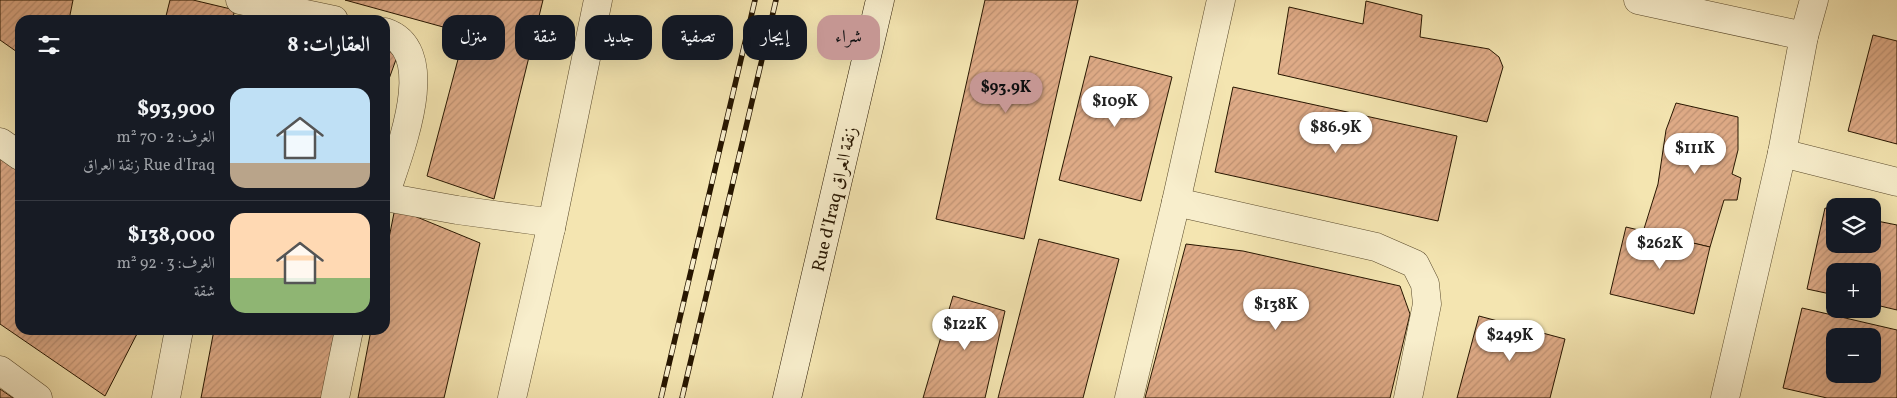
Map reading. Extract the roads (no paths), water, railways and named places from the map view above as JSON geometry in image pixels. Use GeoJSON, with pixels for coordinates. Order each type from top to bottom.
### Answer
{"type":"FeatureCollection","features":[{"type":"Feature","properties":{"kind":"street"},"geometry":{"type":"LineString","coordinates":[[512,398],[551,228],[598,0]]}},
{"type":"Feature","properties":{"kind":"street","name":"Rue d'Iraq زنقة العراق"},"geometry":{"type":"LineString","coordinates":[[787,398],[880,0]]}},
{"type":"Feature","properties":{"kind":"street"},"geometry":{"type":"LineString","coordinates":[[1130,398],[1221,0]]}},
{"type":"Feature","properties":{"kind":"street"},"geometry":{"type":"LineString","coordinates":[[1638,0],[1804,36]]}},
{"type":"Feature","properties":{"kind":"street"},"geometry":{"type":"LineString","coordinates":[[1725,398],[1782,153],[1804,36],[1814,0]]}},
{"type":"Feature","properties":{"kind":"street"},"geometry":{"type":"LineString","coordinates":[[250,6],[304,15]]}},
{"type":"Feature","properties":{"kind":"street"},"geometry":{"type":"LineString","coordinates":[[390,34],[405,47],[412,63],[414,84],[413,105],[390,180]]}},
{"type":"Feature","properties":{"kind":"street"},"geometry":{"type":"LineString","coordinates":[[0,142],[15,152]]}},
{"type":"Feature","properties":{"kind":"street"},"geometry":{"type":"LineString","coordinates":[[1782,153],[1897,182]]}},
{"type":"Feature","properties":{"kind":"street"},"geometry":{"type":"LineString","coordinates":[[390,197],[456,210],[539,221],[551,228]]}},
{"type":"Feature","properties":{"kind":"street"},"geometry":{"type":"LineString","coordinates":[[1176,202],[1376,247],[1415,264],[1425,284],[1427,304],[1408,398]]}},
{"type":"Feature","properties":{"kind":"street"},"geometry":{"type":"LineString","coordinates":[[166,398],[178,335]]}},
{"type":"Feature","properties":{"kind":"street"},"geometry":{"type":"LineString","coordinates":[[335,398],[348,335]]}},
{"type":"Feature","properties":{"kind":"street"},"geometry":{"type":"LineString","coordinates":[[0,370],[38,398]]}},
{"type":"Feature","properties":{"kind":"railway"},"geometry":{"type":"LineString","coordinates":[[661,398],[755,0]]}},
{"type":"Feature","properties":{"kind":"railway"},"geometry":{"type":"LineString","coordinates":[[682,398],[776,0]]}}]}
